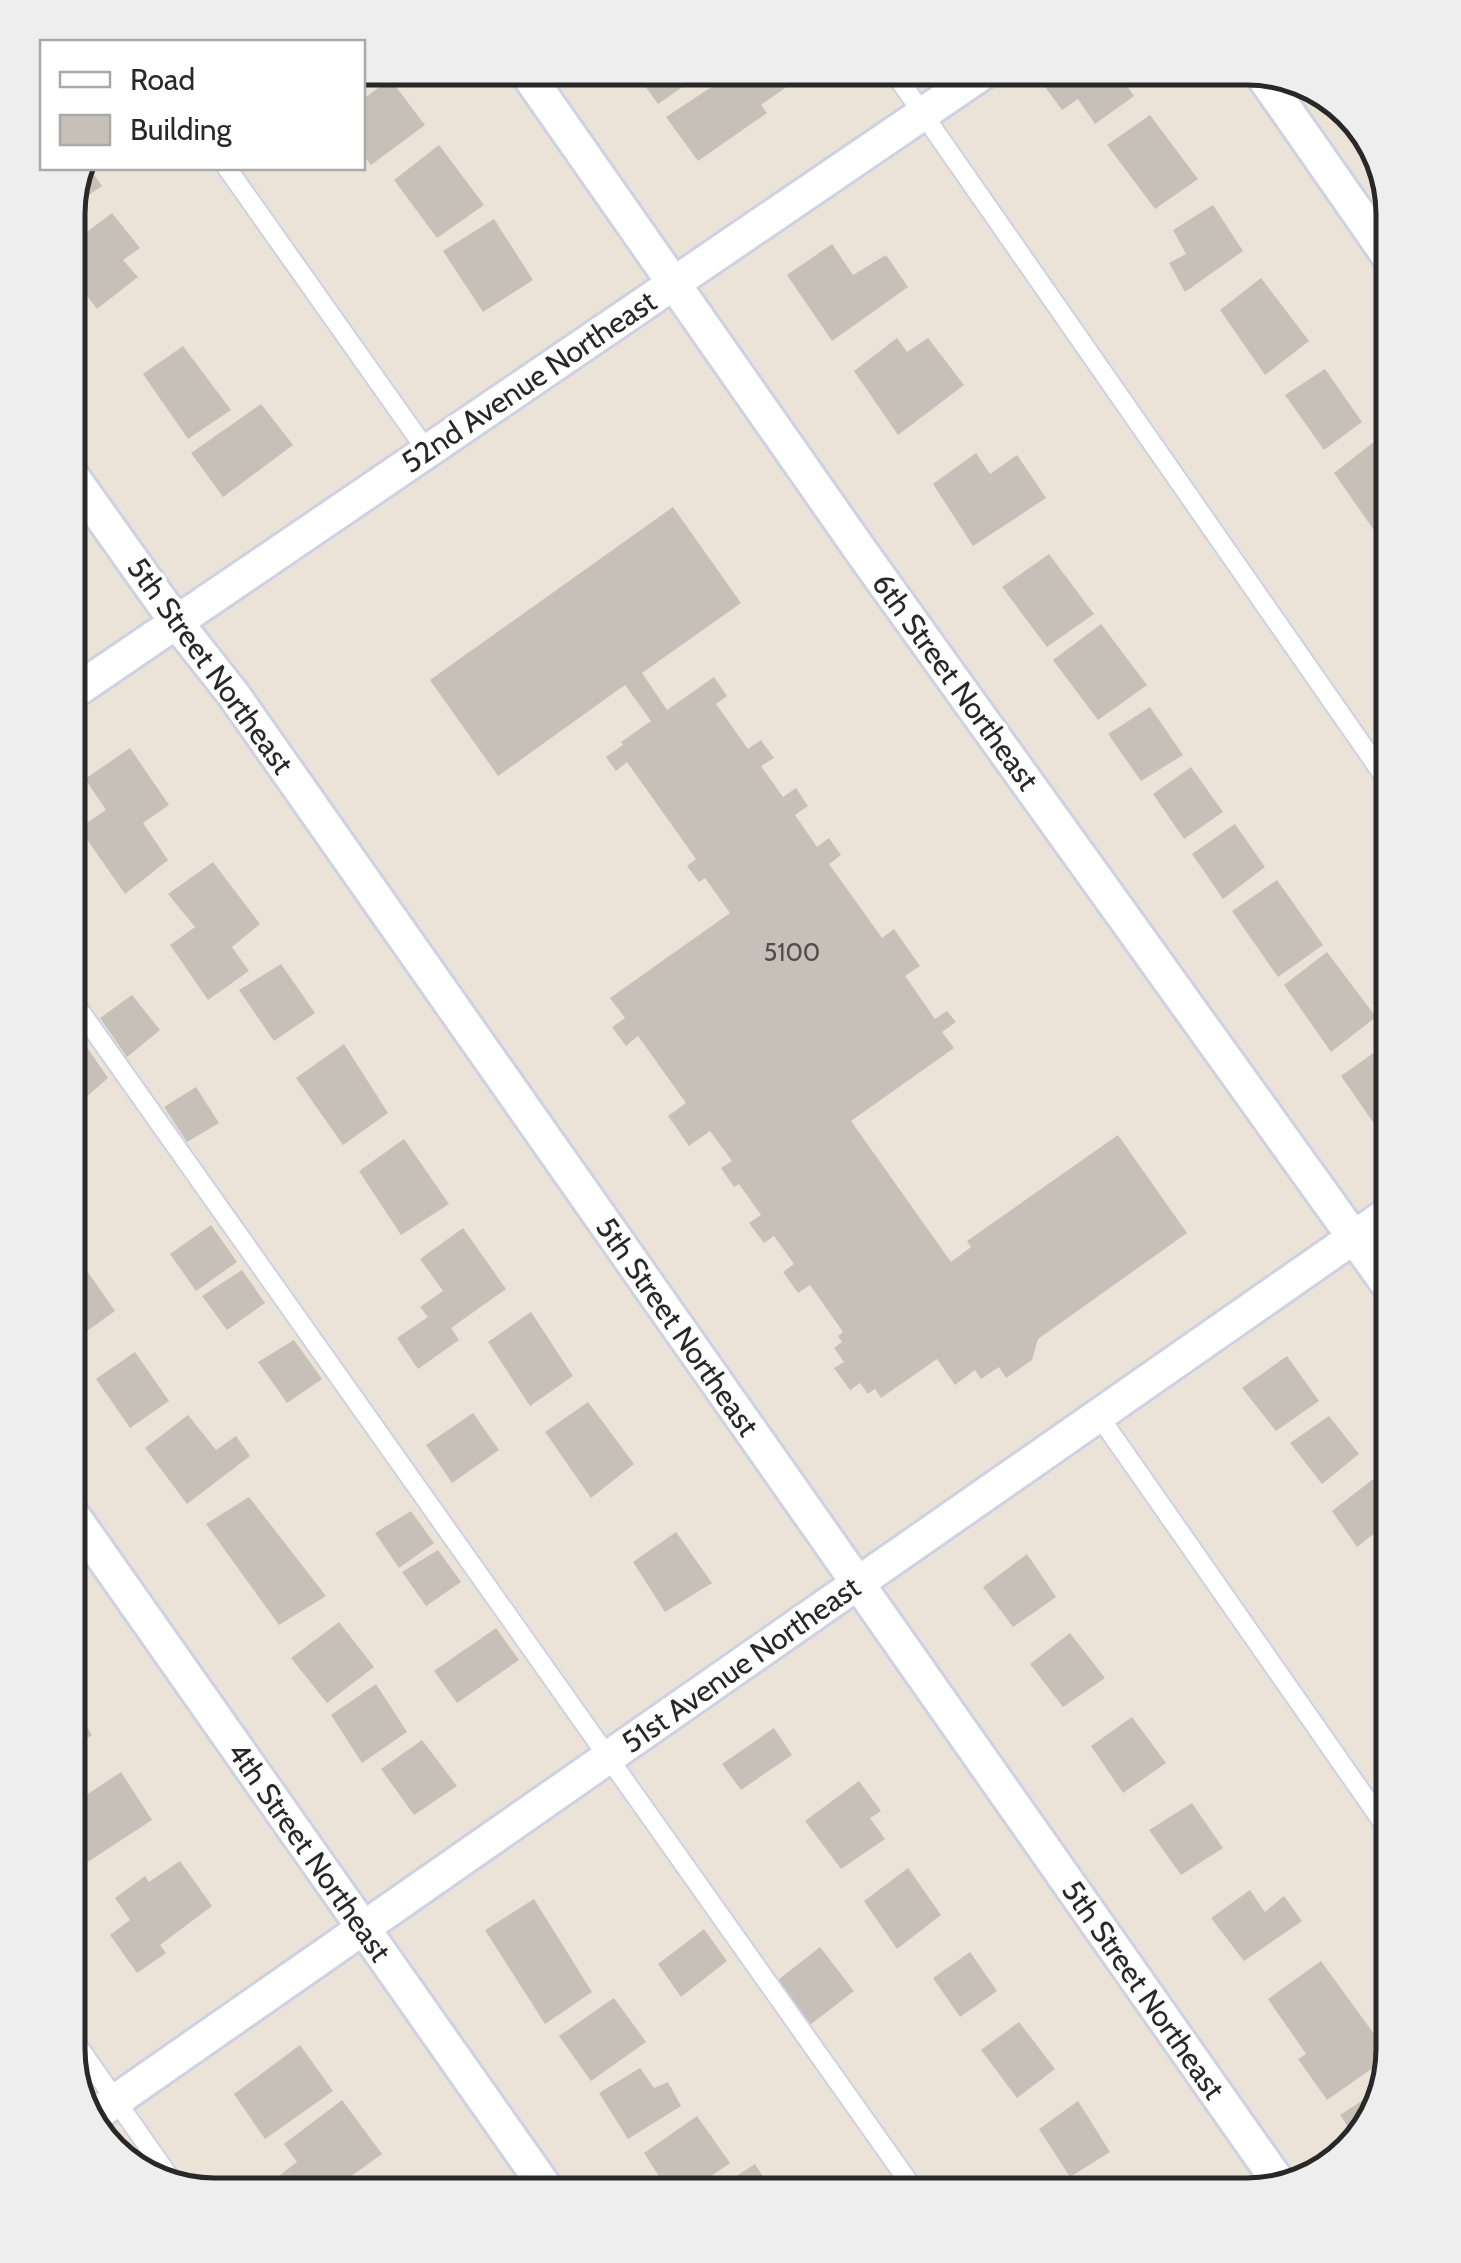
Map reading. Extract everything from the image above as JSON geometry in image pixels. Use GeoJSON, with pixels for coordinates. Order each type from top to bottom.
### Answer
{"type":"FeatureCollection","features":[{"type":"Feature","properties":{"kind":"street","name":"6th Street Northeast"},"geometry":{"type":"LineString","coordinates":[[535,85],[830,508],[1376,1268]]}},
{"type":"Feature","properties":{"kind":"street","name":"52nd Avenue Northeast"},"geometry":{"type":"LineString","coordinates":[[85,684],[965,85]]}},
{"type":"Feature","properties":{"kind":"street"},"geometry":{"type":"LineString","coordinates":[[1270,87],[1376,238]]}},
{"type":"Feature","properties":{"kind":"street","name":"5th Street Northeast"},"geometry":{"type":"LineString","coordinates":[[85,494],[176,622],[233,694],[1274,2175]]}},
{"type":"Feature","properties":{"kind":"street","name":"51st Avenue Northeast"},"geometry":{"type":"LineString","coordinates":[[101,2111],[1376,1223]]}},
{"type":"Feature","properties":{"kind":"street","name":"4th Street Northeast"},"geometry":{"type":"LineString","coordinates":[[85,1532],[538,2178]]}},
{"type":"Feature","properties":{"kind":"lane"},"geometry":{"type":"LineString","coordinates":[[903,85],[1376,762]]}},
{"type":"Feature","properties":{"kind":"lane"},"geometry":{"type":"LineString","coordinates":[[228,170],[427,451]]}},
{"type":"Feature","properties":{"kind":"lane"},"geometry":{"type":"LineString","coordinates":[[85,1018],[905,2178]]}},
{"type":"Feature","properties":{"kind":"lane"},"geometry":{"type":"LineString","coordinates":[[1098,1416],[1376,1811]]}},
{"type":"Feature","properties":{"kind":"lane"},"geometry":{"type":"LineString","coordinates":[[86,2057],[163,2167]]}},
{"type":"Feature","properties":{"kind":"building"},"geometry":{"type":"Polygon","coordinates":[[[382,85],[395,85],[425,125],[371,165],[365,158],[365,98],[382,85]]]}},
{"type":"Feature","properties":{"kind":"building"},"geometry":{"type":"Polygon","coordinates":[[[644,85],[685,85],[658,104],[644,85]]]}},
{"type":"Feature","properties":{"kind":"building"},"geometry":{"type":"Polygon","coordinates":[[[714,85],[788,86],[761,105],[767,113],[698,161],[666,117],[714,85]]]}},
{"type":"Feature","properties":{"kind":"building"},"geometry":{"type":"Polygon","coordinates":[[[1044,85],[1126,85],[1134,96],[1095,124],[1078,99],[1062,110],[1044,85]]]}},
{"type":"Feature","properties":{"kind":"building"},"geometry":{"type":"Polygon","coordinates":[[[1150,115],[1198,179],[1155,209],[1107,145],[1150,115]]]}},
{"type":"Feature","properties":{"kind":"building"},"geometry":{"type":"Polygon","coordinates":[[[439,145],[484,205],[437,238],[394,180],[439,145]]]}},
{"type":"Feature","properties":{"kind":"building"},"geometry":{"type":"Polygon","coordinates":[[[92,172],[102,186],[87,196],[92,172]]]}},
{"type":"Feature","properties":{"kind":"building"},"geometry":{"type":"Polygon","coordinates":[[[1213,205],[1243,251],[1185,292],[1169,263],[1186,254],[1173,230],[1213,205]]]}},
{"type":"Feature","properties":{"kind":"building"},"geometry":{"type":"Polygon","coordinates":[[[112,213],[140,248],[123,260],[138,277],[97,309],[85,293],[85,233],[112,213]]]}},
{"type":"Feature","properties":{"kind":"building"},"geometry":{"type":"Polygon","coordinates":[[[494,219],[533,280],[483,312],[443,251],[494,219]]]}},
{"type":"Feature","properties":{"kind":"building"},"geometry":{"type":"Polygon","coordinates":[[[832,244],[853,275],[886,255],[908,287],[832,341],[787,275],[832,244]]]}},
{"type":"Feature","properties":{"kind":"building"},"geometry":{"type":"Polygon","coordinates":[[[1261,278],[1309,341],[1265,375],[1220,310],[1261,278]]]}},
{"type":"Feature","properties":{"kind":"building"},"geometry":{"type":"Polygon","coordinates":[[[897,338],[907,352],[928,338],[964,385],[898,435],[854,371],[897,338]]]}},
{"type":"Feature","properties":{"kind":"building"},"geometry":{"type":"Polygon","coordinates":[[[183,346],[231,410],[188,439],[143,374],[183,346]]]}},
{"type":"Feature","properties":{"kind":"building"},"geometry":{"type":"Polygon","coordinates":[[[1325,369],[1362,422],[1324,450],[1285,395],[1325,369]]]}},
{"type":"Feature","properties":{"kind":"building"},"geometry":{"type":"Polygon","coordinates":[[[261,404],[293,445],[223,497],[191,453],[261,404]]]}},
{"type":"Feature","properties":{"kind":"building"},"geometry":{"type":"Polygon","coordinates":[[[1375,441],[1376,533],[1334,473],[1375,441]]]}},
{"type":"Feature","properties":{"kind":"building"},"geometry":{"type":"Polygon","coordinates":[[[976,453],[990,474],[1017,455],[1046,498],[973,546],[933,484],[976,453]]]}},
{"type":"Feature","properties":{"kind":"building"},"geometry":{"type":"Polygon","coordinates":[[[673,507],[741,603],[642,673],[667,710],[714,677],[727,696],[716,704],[748,749],[761,740],[774,758],[761,766],[783,797],[796,788],[808,806],[795,815],[817,847],[829,838],[841,855],[829,864],[882,938],[894,929],[920,966],[905,976],[935,1019],[947,1011],[956,1022],[942,1032],[954,1048],[851,1121],[951,1262],[971,1247],[967,1241],[1118,1135],[1187,1233],[1038,1339],[1032,1360],[1006,1378],[999,1367],[981,1379],[975,1370],[955,1385],[937,1359],[881,1398],[875,1389],[868,1394],[860,1383],[850,1390],[834,1368],[844,1362],[834,1348],[842,1342],[838,1336],[843,1332],[810,1285],[798,1293],[783,1272],[794,1264],[774,1236],[764,1243],[749,1223],[761,1215],[739,1184],[734,1187],[721,1168],[732,1161],[710,1131],[689,1146],[668,1116],[686,1103],[638,1036],[626,1046],[612,1027],[625,1018],[610,998],[730,913],[705,878],[699,882],[687,866],[696,859],[627,762],[616,771],[606,757],[651,721],[625,685],[498,776],[430,680],[673,507]]]}},
{"type":"Feature","properties":{"kind":"building"},"geometry":{"type":"Polygon","coordinates":[[[1049,554],[1094,614],[1047,647],[1002,587],[1049,554]]]}},
{"type":"Feature","properties":{"kind":"building"},"geometry":{"type":"Polygon","coordinates":[[[1101,624],[1147,685],[1098,720],[1053,660],[1101,624]]]}},
{"type":"Feature","properties":{"kind":"building"},"geometry":{"type":"Polygon","coordinates":[[[1150,707],[1183,755],[1141,781],[1108,734],[1150,707]]]}},
{"type":"Feature","properties":{"kind":"building"},"geometry":{"type":"Polygon","coordinates":[[[130,748],[169,805],[143,823],[168,860],[125,894],[85,837],[85,824],[106,810],[85,779],[130,748]]]}},
{"type":"Feature","properties":{"kind":"building"},"geometry":{"type":"Polygon","coordinates":[[[1191,767],[1223,812],[1184,839],[1153,794],[1191,767]]]}},
{"type":"Feature","properties":{"kind":"building"},"geometry":{"type":"Polygon","coordinates":[[[1235,824],[1265,867],[1223,899],[1192,854],[1235,824]]]}},
{"type":"Feature","properties":{"kind":"building"},"geometry":{"type":"Polygon","coordinates":[[[213,862],[260,924],[232,947],[249,971],[208,1000],[170,945],[195,927],[168,894],[213,862]]]}},
{"type":"Feature","properties":{"kind":"building"},"geometry":{"type":"Polygon","coordinates":[[[1277,880],[1323,945],[1278,977],[1232,911],[1277,880]]]}},
{"type":"Feature","properties":{"kind":"building"},"geometry":{"type":"Polygon","coordinates":[[[1327,952],[1376,1017],[1331,1052],[1284,985],[1327,952]]]}},
{"type":"Feature","properties":{"kind":"building"},"geometry":{"type":"Polygon","coordinates":[[[281,964],[315,1013],[274,1041],[239,990],[281,964]]]}},
{"type":"Feature","properties":{"kind":"building"},"geometry":{"type":"Polygon","coordinates":[[[132,995],[160,1030],[127,1057],[100,1018],[132,995]]]}},
{"type":"Feature","properties":{"kind":"building"},"geometry":{"type":"Polygon","coordinates":[[[344,1044],[388,1113],[343,1145],[296,1078],[344,1044]]]}},
{"type":"Feature","properties":{"kind":"building"},"geometry":{"type":"Polygon","coordinates":[[[85,1047],[108,1078],[85,1098],[85,1047]]]}},
{"type":"Feature","properties":{"kind":"building"},"geometry":{"type":"Polygon","coordinates":[[[1376,1051],[1375,1125],[1341,1076],[1376,1051]]]}},
{"type":"Feature","properties":{"kind":"building"},"geometry":{"type":"Polygon","coordinates":[[[196,1087],[219,1123],[187,1142],[164,1107],[196,1087]]]}},
{"type":"Feature","properties":{"kind":"building"},"geometry":{"type":"Polygon","coordinates":[[[404,1139],[449,1204],[401,1235],[359,1171],[404,1139]]]}},
{"type":"Feature","properties":{"kind":"building"},"geometry":{"type":"Polygon","coordinates":[[[211,1225],[237,1262],[196,1291],[170,1254],[211,1225]]]}},
{"type":"Feature","properties":{"kind":"building"},"geometry":{"type":"Polygon","coordinates":[[[463,1228],[506,1289],[451,1328],[459,1340],[418,1369],[397,1338],[428,1317],[420,1307],[443,1291],[420,1259],[463,1228]]]}},
{"type":"Feature","properties":{"kind":"building"},"geometry":{"type":"Polygon","coordinates":[[[85,1268],[115,1311],[85,1332],[85,1268]]]}},
{"type":"Feature","properties":{"kind":"building"},"geometry":{"type":"Polygon","coordinates":[[[242,1270],[265,1303],[227,1330],[202,1296],[242,1270]]]}},
{"type":"Feature","properties":{"kind":"building"},"geometry":{"type":"Polygon","coordinates":[[[531,1312],[573,1376],[530,1406],[488,1342],[531,1312]]]}},
{"type":"Feature","properties":{"kind":"building"},"geometry":{"type":"Polygon","coordinates":[[[294,1340],[322,1379],[287,1403],[258,1362],[294,1340]]]}},
{"type":"Feature","properties":{"kind":"building"},"geometry":{"type":"Polygon","coordinates":[[[135,1352],[169,1401],[130,1428],[96,1379],[135,1352]]]}},
{"type":"Feature","properties":{"kind":"building"},"geometry":{"type":"Polygon","coordinates":[[[1287,1356],[1319,1401],[1276,1431],[1242,1388],[1287,1356]]]}},
{"type":"Feature","properties":{"kind":"building"},"geometry":{"type":"Polygon","coordinates":[[[588,1402],[634,1464],[591,1498],[545,1432],[588,1402]]]}},
{"type":"Feature","properties":{"kind":"building"},"geometry":{"type":"Polygon","coordinates":[[[473,1413],[499,1450],[452,1483],[426,1445],[473,1413]]]}},
{"type":"Feature","properties":{"kind":"building"},"geometry":{"type":"Polygon","coordinates":[[[188,1415],[216,1450],[236,1436],[250,1456],[187,1504],[145,1448],[188,1415]]]}},
{"type":"Feature","properties":{"kind":"building"},"geometry":{"type":"Polygon","coordinates":[[[1329,1416],[1359,1454],[1322,1484],[1290,1443],[1329,1416]]]}},
{"type":"Feature","properties":{"kind":"building"},"geometry":{"type":"Polygon","coordinates":[[[1373,1479],[1376,1532],[1357,1547],[1332,1511],[1373,1479]]]}},
{"type":"Feature","properties":{"kind":"building"},"geometry":{"type":"Polygon","coordinates":[[[249,1497],[326,1596],[279,1625],[206,1524],[249,1497]]]}},
{"type":"Feature","properties":{"kind":"building"},"geometry":{"type":"Polygon","coordinates":[[[411,1511],[434,1543],[399,1568],[375,1533],[411,1511]]]}},
{"type":"Feature","properties":{"kind":"building"},"geometry":{"type":"Polygon","coordinates":[[[676,1532],[712,1583],[665,1612],[633,1562],[676,1532]]]}},
{"type":"Feature","properties":{"kind":"building"},"geometry":{"type":"Polygon","coordinates":[[[438,1550],[461,1582],[426,1606],[402,1572],[438,1550]]]}},
{"type":"Feature","properties":{"kind":"building"},"geometry":{"type":"Polygon","coordinates":[[[1027,1554],[1056,1597],[1013,1627],[983,1587],[1027,1554]]]}},
{"type":"Feature","properties":{"kind":"building"},"geometry":{"type":"Polygon","coordinates":[[[339,1622],[374,1667],[327,1703],[291,1658],[339,1622]]]}},
{"type":"Feature","properties":{"kind":"building"},"geometry":{"type":"Polygon","coordinates":[[[496,1628],[519,1660],[457,1703],[434,1671],[496,1628]]]}},
{"type":"Feature","properties":{"kind":"building"},"geometry":{"type":"Polygon","coordinates":[[[1070,1633],[1105,1678],[1063,1707],[1030,1664],[1070,1633]]]}},
{"type":"Feature","properties":{"kind":"building"},"geometry":{"type":"Polygon","coordinates":[[[376,1684],[407,1732],[362,1763],[331,1715],[376,1684]]]}},
{"type":"Feature","properties":{"kind":"building"},"geometry":{"type":"Polygon","coordinates":[[[1132,1717],[1166,1763],[1123,1793],[1091,1746],[1132,1717]]]}},
{"type":"Feature","properties":{"kind":"building"},"geometry":{"type":"Polygon","coordinates":[[[774,1728],[792,1755],[741,1790],[722,1764],[774,1728]]]}},
{"type":"Feature","properties":{"kind":"building"},"geometry":{"type":"Polygon","coordinates":[[[422,1740],[457,1786],[414,1815],[381,1769],[422,1740]]]}},
{"type":"Feature","properties":{"kind":"building"},"geometry":{"type":"Polygon","coordinates":[[[121,1772],[152,1820],[85,1864],[85,1796],[121,1772]]]}},
{"type":"Feature","properties":{"kind":"building"},"geometry":{"type":"Polygon","coordinates":[[[859,1781],[881,1811],[870,1818],[885,1839],[841,1869],[805,1821],[859,1781]]]}},
{"type":"Feature","properties":{"kind":"building"},"geometry":{"type":"Polygon","coordinates":[[[1192,1803],[1223,1848],[1181,1875],[1149,1830],[1192,1803]]]}},
{"type":"Feature","properties":{"kind":"building"},"geometry":{"type":"Polygon","coordinates":[[[180,1861],[212,1906],[160,1945],[166,1953],[137,1973],[110,1935],[130,1920],[115,1898],[145,1876],[149,1882],[180,1861]]]}},
{"type":"Feature","properties":{"kind":"building"},"geometry":{"type":"Polygon","coordinates":[[[908,1868],[941,1915],[897,1949],[864,1901],[908,1868]]]}},
{"type":"Feature","properties":{"kind":"building"},"geometry":{"type":"Polygon","coordinates":[[[1250,1890],[1265,1912],[1284,1896],[1302,1921],[1244,1961],[1211,1918],[1250,1890]]]}},
{"type":"Feature","properties":{"kind":"building"},"geometry":{"type":"Polygon","coordinates":[[[534,1899],[592,1992],[545,2024],[485,1930],[534,1899]]]}},
{"type":"Feature","properties":{"kind":"building"},"geometry":{"type":"Polygon","coordinates":[[[704,1929],[727,1961],[681,1997],[658,1964],[704,1929]]]}},
{"type":"Feature","properties":{"kind":"building"},"geometry":{"type":"Polygon","coordinates":[[[820,1947],[854,1991],[806,2028],[773,1984],[820,1947]]]}},
{"type":"Feature","properties":{"kind":"building"},"geometry":{"type":"Polygon","coordinates":[[[970,1952],[997,1991],[960,2017],[933,1978],[970,1952]]]}},
{"type":"Feature","properties":{"kind":"building"},"geometry":{"type":"Polygon","coordinates":[[[1321,1961],[1376,2037],[1375,2067],[1327,2100],[1298,2059],[1306,2054],[1268,1999],[1321,1961]]]}},
{"type":"Feature","properties":{"kind":"building"},"geometry":{"type":"Polygon","coordinates":[[[614,1998],[646,2042],[591,2081],[559,2036],[614,1998]]]}},
{"type":"Feature","properties":{"kind":"building"},"geometry":{"type":"Polygon","coordinates":[[[1019,2022],[1055,2069],[1017,2098],[981,2050],[1019,2022]]]}},
{"type":"Feature","properties":{"kind":"building"},"geometry":{"type":"Polygon","coordinates":[[[300,2045],[333,2091],[265,2139],[234,2094],[300,2045]]]}},
{"type":"Feature","properties":{"kind":"building"},"geometry":{"type":"Polygon","coordinates":[[[640,2068],[654,2088],[668,2082],[681,2106],[628,2139],[599,2093],[640,2068]]]}},
{"type":"Feature","properties":{"kind":"building"},"geometry":{"type":"Polygon","coordinates":[[[1366,2098],[1348,2128],[1340,2115],[1366,2098]]]}},
{"type":"Feature","properties":{"kind":"building"},"geometry":{"type":"Polygon","coordinates":[[[342,2100],[382,2154],[349,2178],[276,2178],[297,2162],[284,2144],[342,2100]]]}},
{"type":"Feature","properties":{"kind":"building"},"geometry":{"type":"Polygon","coordinates":[[[1078,2101],[1110,2152],[1070,2177],[1039,2129],[1078,2101]]]}},
{"type":"Feature","properties":{"kind":"building"},"geometry":{"type":"Polygon","coordinates":[[[697,2116],[730,2163],[708,2178],[660,2178],[644,2153],[697,2116]]]}},
{"type":"Feature","properties":{"kind":"building"},"geometry":{"type":"Polygon","coordinates":[[[755,2164],[764,2178],[733,2178],[755,2164]]]}}]}
